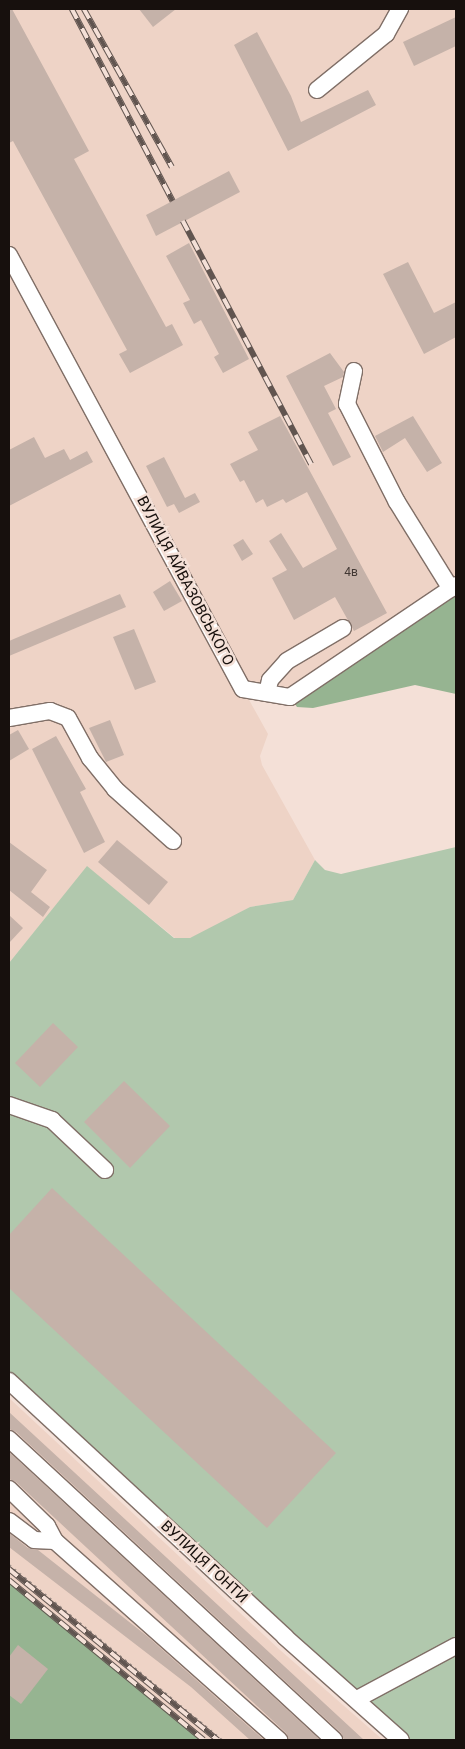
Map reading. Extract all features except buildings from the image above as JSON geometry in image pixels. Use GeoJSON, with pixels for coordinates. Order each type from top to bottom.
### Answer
{"type":"FeatureCollection","features":[{"type":"Feature","properties":{"kind":"street"},"geometry":{"type":"LineString","coordinates":[[317,90],[386,34],[400,9]]}},
{"type":"Feature","properties":{"kind":"street","name":"ВУЛИЦЯ АЙВАЗОВСЬКОГО"},"geometry":{"type":"LineString","coordinates":[[9,255],[243,688],[290,697],[454,587]]}},
{"type":"Feature","properties":{"kind":"street"},"geometry":{"type":"LineString","coordinates":[[354,371],[347,404],[396,502],[454,587]]}},
{"type":"Feature","properties":{"kind":"street"},"geometry":{"type":"LineString","coordinates":[[267,693],[270,680],[288,661],[343,628]]}},
{"type":"Feature","properties":{"kind":"street"},"geometry":{"type":"LineString","coordinates":[[9,718],[50,711],[68,718],[90,758],[116,789],[173,841]]}},
{"type":"Feature","properties":{"kind":"street"},"geometry":{"type":"LineString","coordinates":[[9,1105],[52,1120],[105,1170]]}},
{"type":"Feature","properties":{"kind":"street","name":"ВУЛИЦЯ ГОНТИ"},"geometry":{"type":"LineString","coordinates":[[9,1381],[285,1637],[401,1740]]}},
{"type":"Feature","properties":{"kind":"street"},"geometry":{"type":"LineString","coordinates":[[9,1439],[334,1740]]}},
{"type":"Feature","properties":{"kind":"street"},"geometry":{"type":"LineString","coordinates":[[9,1489],[47,1526],[55,1541],[279,1740]]}},
{"type":"Feature","properties":{"kind":"street"},"geometry":{"type":"LineString","coordinates":[[9,1521],[34,1540],[55,1541]]}},
{"type":"Feature","properties":{"kind":"street"},"geometry":{"type":"LineString","coordinates":[[357,1699],[456,1646]]}},
{"type":"Feature","properties":{"kind":"path"},"geometry":{"type":"LineString","coordinates":[[9,1565],[222,1740]]}},
{"type":"Feature","properties":{"kind":"shaded area"},"geometry":{"type":"Polygon","coordinates":[[[9,9],[456,9],[456,585],[290,697],[243,689],[268,734],[260,756],[262,765],[315,860],[293,900],[250,907],[207,932],[190,938],[175,938],[87,867],[9,963],[9,9]]]}},
{"type":"Feature","properties":{"kind":"shaded area"},"geometry":{"type":"Polygon","coordinates":[[[9,1398],[280,1650],[383,1740],[9,1740],[9,1398]]]}},
{"type":"Feature","properties":{"kind":"green space"},"geometry":{"type":"Polygon","coordinates":[[[456,585],[456,694],[415,685],[313,708],[297,707],[290,697],[456,585]]]}},
{"type":"Feature","properties":{"kind":"green space"},"geometry":{"type":"Polygon","coordinates":[[[456,847],[456,1740],[401,1740],[9,1381],[9,963],[87,866],[174,938],[190,938],[250,907],[293,900],[315,860],[325,870],[341,874],[456,847]]]}},
{"type":"Feature","properties":{"kind":"green space"},"geometry":{"type":"Polygon","coordinates":[[[9,1580],[204,1740],[9,1740],[9,1580]]]}},
{"type":"Feature","properties":{"kind":"railway"},"geometry":{"type":"LineString","coordinates":[[72,9],[173,201]]}},
{"type":"Feature","properties":{"kind":"railway"},"geometry":{"type":"LineString","coordinates":[[84,9],[172,167]]}},
{"type":"Feature","properties":{"kind":"railway"},"geometry":{"type":"LineString","coordinates":[[183,221],[311,464]]}},
{"type":"Feature","properties":{"kind":"railway"},"geometry":{"type":"LineString","coordinates":[[9,1569],[218,1740]]}},
{"type":"Feature","properties":{"kind":"railway"},"geometry":{"type":"LineString","coordinates":[[9,1580],[204,1740]]}}]}
